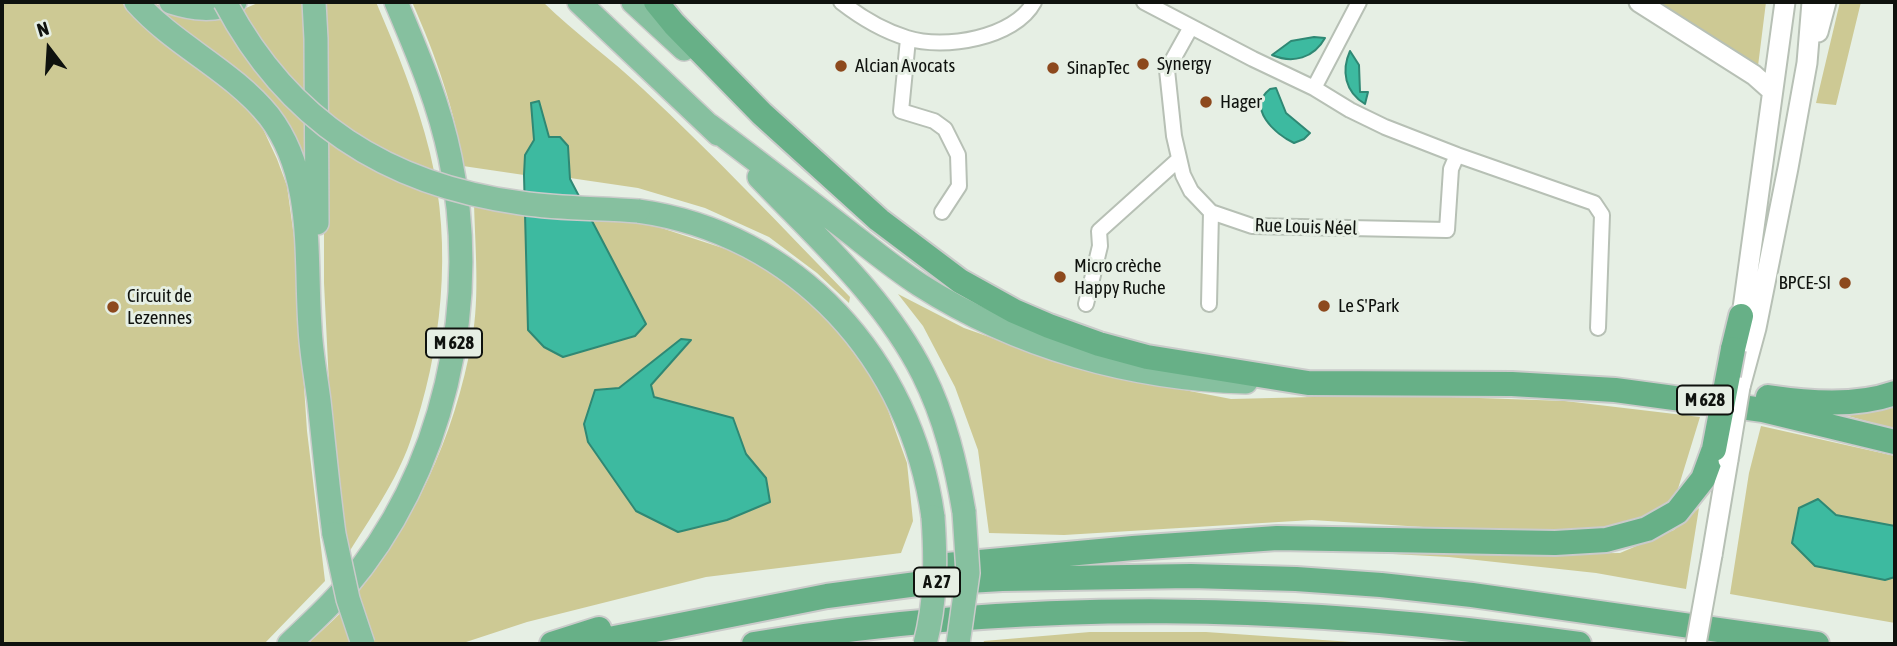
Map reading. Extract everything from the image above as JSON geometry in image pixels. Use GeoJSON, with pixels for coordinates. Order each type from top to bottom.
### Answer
{"type":"FeatureCollection","features":[{"type":"Feature","properties":{"kind":"highway"},"geometry":{"type":"LineString","coordinates":[[136,2],[168,33],[237,84],[254,100],[283,139],[299,183],[304,212],[310,329],[334,534],[348,599],[363,644]]}},
{"type":"Feature","properties":{"kind":"highway"},"geometry":{"type":"LineString","coordinates":[[171,2],[197,9],[227,6],[235,2]]}},
{"type":"Feature","properties":{"kind":"highway"},"geometry":{"type":"LineString","coordinates":[[225,2],[253,50],[288,92],[337,134],[378,160],[431,183],[492,198],[551,206],[638,211],[684,219],[730,237],[780,264],[829,305],[870,353],[899,403],[922,463],[933,517],[935,551],[933,601],[925,644]]}},
{"type":"Feature","properties":{"kind":"highway"},"geometry":{"type":"LineString","coordinates":[[314,2],[319,401]]}},
{"type":"Feature","properties":{"kind":"highway","name":"M 628"},"geometry":{"type":"LineString","coordinates":[[289,644],[346,587],[394,514],[422,458],[439,411],[452,360],[460,272],[452,168],[429,85],[396,2]]}},
{"type":"Feature","properties":{"kind":"highway","name":"M 628"},"geometry":{"type":"LineString","coordinates":[[579,2],[709,125],[843,265],[874,300],[902,338],[922,373],[946,430],[956,465],[964,512],[968,573],[958,644]]}},
{"type":"Feature","properties":{"kind":"highway","name":"M 628"},"geometry":{"type":"LineString","coordinates":[[633,2],[905,241],[960,281],[1014,311],[1074,335],[1147,357],[1308,383]]}},
{"type":"Feature","properties":{"kind":"highway"},"geometry":{"type":"LineString","coordinates":[[656,2],[761,114]]}},
{"type":"Feature","properties":{"kind":"highway","name":"M 628"},"geometry":{"type":"LineString","coordinates":[[709,125],[919,284],[1000,328],[1115,367],[1235,382],[1512,384],[1615,390],[1734,405],[1797,417],[1895,442]]}},
{"type":"Feature","properties":{"kind":"highway"},"geometry":{"type":"LineString","coordinates":[[552,644],[628,621],[696,605],[849,577],[956,564],[1265,538],[1555,543],[1606,540],[1647,529],[1677,512],[1699,487],[1721,455],[1741,348],[1741,316]]}},
{"type":"Feature","properties":{"kind":"highway"},"geometry":{"type":"LineString","coordinates":[[1512,384],[1631,379],[1772,398],[1833,402],[1868,400],[1895,393]]}},
{"type":"Feature","properties":{"kind":"highway","name":"A 27"},"geometry":{"type":"LineString","coordinates":[[584,644],[885,587],[971,580],[1191,576],[1381,585],[1553,606],[1754,644]]}},
{"type":"Feature","properties":{"kind":"highway"},"geometry":{"type":"LineString","coordinates":[[1553,606],[1817,644]]}},
{"type":"Feature","properties":{"kind":"highway","name":"A 27"},"geometry":{"type":"LineString","coordinates":[[754,644],[977,616],[1167,610],[1296,614],[1403,622],[1579,644]]}},
{"type":"Feature","properties":{"kind":"main road"},"geometry":{"type":"LineString","coordinates":[[1639,2],[1754,75],[1772,92]]}},
{"type":"Feature","properties":{"kind":"main road"},"geometry":{"type":"LineString","coordinates":[[1741,316],[1785,2]]}},
{"type":"Feature","properties":{"kind":"main road"},"geometry":{"type":"LineString","coordinates":[[1696,644],[1712,555],[1721,455],[1740,387],[1741,348],[1785,181],[1807,63],[1812,2]]}},
{"type":"Feature","properties":{"kind":"main road"},"geometry":{"type":"LineString","coordinates":[[1807,63],[1817,38],[1826,2]]}},
{"type":"Feature","properties":{"kind":"street"},"geometry":{"type":"LineString","coordinates":[[841,2],[908,39],[960,41],[1008,27],[1028,13],[1034,2]]}},
{"type":"Feature","properties":{"kind":"street"},"geometry":{"type":"LineString","coordinates":[[1144,2],[1385,127],[1598,206],[1602,215],[1598,328]]}},
{"type":"Feature","properties":{"kind":"street"},"geometry":{"type":"LineString","coordinates":[[1314,88],[1359,2]]}},
{"type":"Feature","properties":{"kind":"street"},"geometry":{"type":"LineString","coordinates":[[1191,26],[1167,70],[1178,160],[1191,191],[1211,212],[1209,304]]}},
{"type":"Feature","properties":{"kind":"street"},"geometry":{"type":"LineString","coordinates":[[908,39],[901,111],[934,121],[945,128],[958,155],[960,186],[942,212]]}},
{"type":"Feature","properties":{"kind":"street","name":"Rue Louis Néel"},"geometry":{"type":"LineString","coordinates":[[1211,212],[1252,226],[1447,230],[1451,169],[1457,155]]}},
{"type":"Feature","properties":{"kind":"street"},"geometry":{"type":"LineString","coordinates":[[1086,304],[1100,246],[1099,231],[1178,160]]}},
{"type":"Feature","properties":{"kind":"shaded area"},"geometry":{"type":"Polygon","coordinates":[[[2,2],[121,2],[146,29],[245,107],[263,129],[277,159],[287,186],[294,237],[307,431],[325,581],[264,644],[2,644],[2,2]]]}},
{"type":"Feature","properties":{"kind":"shaded area"},"geometry":{"type":"Polygon","coordinates":[[[146,2],[152,2],[177,14],[232,14],[260,2],[304,2],[309,171],[295,149],[146,2]]]}},
{"type":"Feature","properties":{"kind":"shaded area"},"geometry":{"type":"Polygon","coordinates":[[[319,2],[376,2],[406,76],[425,133],[437,189],[441,225],[441,299],[430,372],[421,407],[398,471],[348,554],[329,384],[324,283],[324,139],[319,2]]]}},
{"type":"Feature","properties":{"kind":"shaded area"},"geometry":{"type":"Polygon","coordinates":[[[412,2],[543,2],[631,78],[696,140],[850,297],[849,303],[817,273],[769,237],[705,208],[638,188],[570,178],[531,103],[534,140],[525,155],[524,175],[463,166],[443,82],[412,2]]]}},
{"type":"Feature","properties":{"kind":"shaded area"},"geometry":{"type":"Polygon","coordinates":[[[1656,2],[1766,2],[1758,66],[1656,2]]]}},
{"type":"Feature","properties":{"kind":"shaded area"},"geometry":{"type":"Polygon","coordinates":[[[1840,2],[1861,2],[1836,105],[1816,103],[1840,2]]]}},
{"type":"Feature","properties":{"kind":"shaded area"},"geometry":{"type":"Polygon","coordinates":[[[1325,38],[1309,55],[1288,59],[1272,55],[1291,41],[1325,38]]]}},
{"type":"Feature","properties":{"kind":"shaded area"},"geometry":{"type":"Polygon","coordinates":[[[1350,51],[1359,65],[1360,92],[1368,92],[1365,104],[1353,93],[1347,81],[1346,66],[1350,51]]]}},
{"type":"Feature","properties":{"kind":"shaded area"},"geometry":{"type":"Polygon","coordinates":[[[1276,88],[1286,113],[1310,133],[1304,139],[1294,143],[1266,120],[1261,104],[1263,96],[1270,89],[1276,88]]]}},
{"type":"Feature","properties":{"kind":"shaded area"},"geometry":{"type":"Polygon","coordinates":[[[539,101],[549,137],[560,137],[568,146],[570,179],[646,324],[635,336],[563,357],[544,347],[528,330],[524,175],[525,155],[534,140],[531,103],[539,101]]]}},
{"type":"Feature","properties":{"kind":"shaded area"},"geometry":{"type":"Polygon","coordinates":[[[474,202],[591,218],[643,222],[741,254],[816,303],[880,388],[907,463],[913,521],[901,553],[706,577],[527,622],[460,644],[308,644],[344,609],[372,575],[411,513],[442,446],[464,376],[472,340],[476,288],[474,202]],[[691,341],[619,388],[595,390],[766,478],[746,454],[733,418],[654,397],[651,385],[691,341]]]}},
{"type":"Feature","properties":{"kind":"shaded area"},"geometry":{"type":"Polygon","coordinates":[[[898,294],[964,328],[1086,371],[1231,399],[1394,395],[1565,401],[1700,417],[1673,505],[1625,525],[1584,530],[1471,530],[1312,520],[1064,535],[989,533],[978,450],[955,387],[923,326],[898,294]]]}},
{"type":"Feature","properties":{"kind":"shaded area"},"geometry":{"type":"Polygon","coordinates":[[[681,339],[691,340],[651,385],[654,397],[733,418],[746,454],[766,478],[770,502],[727,520],[678,532],[636,511],[588,442],[584,424],[595,390],[619,388],[681,339]]]}},
{"type":"Feature","properties":{"kind":"shaded area"},"geometry":{"type":"Polygon","coordinates":[[[1895,400],[1895,429],[1830,411],[1895,400]]]}},
{"type":"Feature","properties":{"kind":"shaded area"},"geometry":{"type":"Polygon","coordinates":[[[1761,426],[1895,456],[1895,623],[1730,594],[1749,473],[1761,426]]]}},
{"type":"Feature","properties":{"kind":"shaded area"},"geometry":{"type":"Polygon","coordinates":[[[1818,499],[1836,515],[1895,526],[1895,577],[1885,580],[1815,566],[1792,543],[1799,508],[1818,499]]]}},
{"type":"Feature","properties":{"kind":"shaded area"},"geometry":{"type":"Polygon","coordinates":[[[1699,508],[1686,589],[1596,573],[1449,557],[1261,547],[1544,554],[1620,553],[1674,530],[1699,508]]]}},
{"type":"Feature","properties":{"kind":"shaded area"},"geometry":{"type":"Polygon","coordinates":[[[1090,632],[1206,632],[1381,644],[983,644],[984,641],[1090,632]]]}},
{"type":"Feature","properties":{"kind":"place","name":"Synergy"},"geometry":{"type":"Point","coordinates":[1143,64]}},
{"type":"Feature","properties":{"kind":"place","name":"Alcian Avocats"},"geometry":{"type":"Point","coordinates":[841,66]}},
{"type":"Feature","properties":{"kind":"place","name":"SinapTec"},"geometry":{"type":"Point","coordinates":[1053,68]}},
{"type":"Feature","properties":{"kind":"place","name":"Hager"},"geometry":{"type":"Point","coordinates":[1206,102]}},
{"type":"Feature","properties":{"kind":"place","name":"Micro crèche Happy Ruche"},"geometry":{"type":"Point","coordinates":[1060,277]}},
{"type":"Feature","properties":{"kind":"place","name":"BPCE-SI"},"geometry":{"type":"Point","coordinates":[1845,283]}},
{"type":"Feature","properties":{"kind":"place","name":"Le S'Park"},"geometry":{"type":"Point","coordinates":[1324,306]}},
{"type":"Feature","properties":{"kind":"place","name":"Circuit de Lezennes"},"geometry":{"type":"Point","coordinates":[113,307]}}]}
